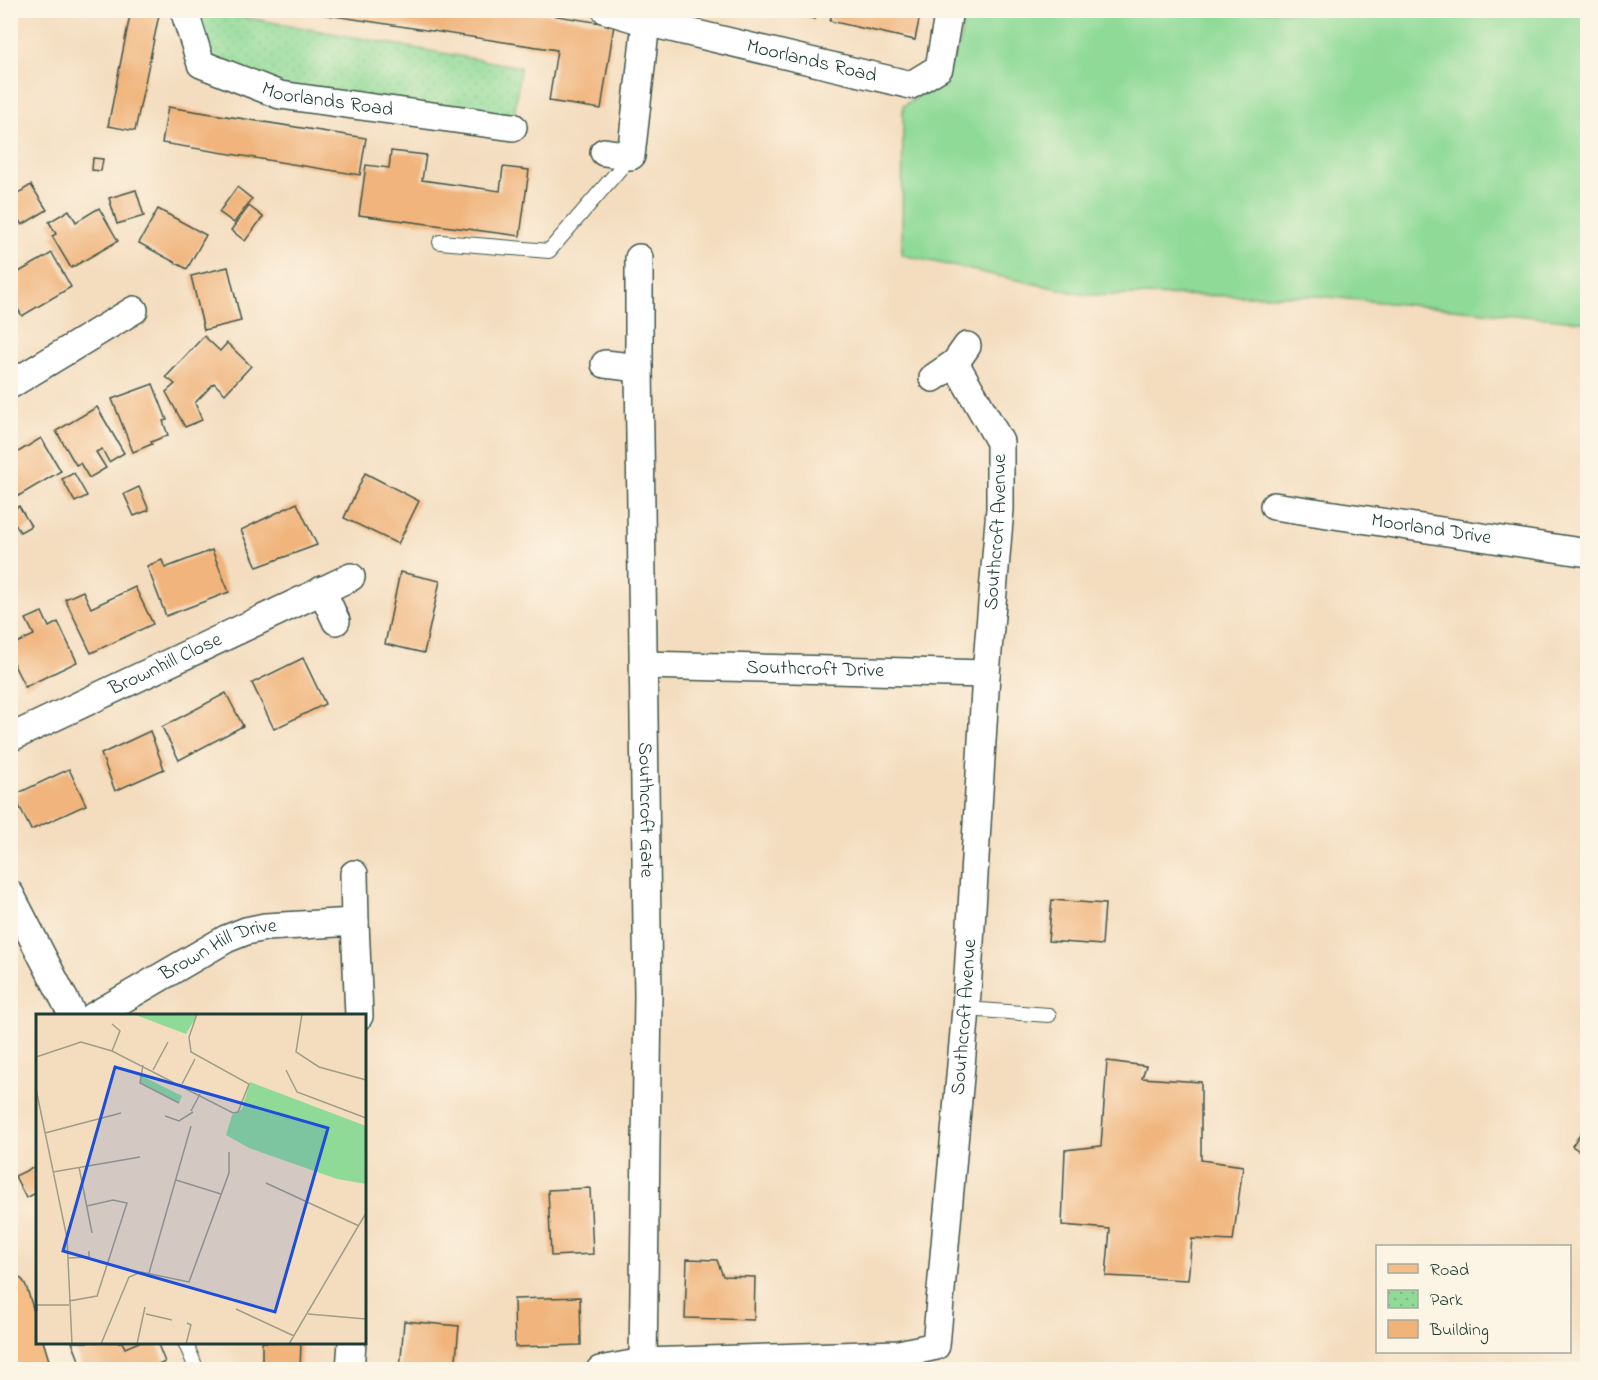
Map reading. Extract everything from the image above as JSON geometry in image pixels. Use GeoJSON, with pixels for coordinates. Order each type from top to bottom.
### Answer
{"type":"FeatureCollection","features":[{"type":"Feature","properties":{"kind":"main road"},"geometry":{"type":"LineString","coordinates":[[10,1292],[34,1370]]}},
{"type":"Feature","properties":{"kind":"street","name":"Moorlands Road"},"geometry":{"type":"LineString","coordinates":[[184,10],[201,64],[280,95],[513,127]]}},
{"type":"Feature","properties":{"kind":"street","name":"Moorlands Road"},"geometry":{"type":"LineString","coordinates":[[606,10],[646,22],[911,85],[939,68],[949,10]]}},
{"type":"Feature","properties":{"kind":"street"},"geometry":{"type":"LineString","coordinates":[[604,152],[631,156],[646,22]]}},
{"type":"Feature","properties":{"kind":"street","name":"Southcroft Gate"},"geometry":{"type":"LineString","coordinates":[[639,258],[648,996],[643,1362]]}},
{"type":"Feature","properties":{"kind":"street"},"geometry":{"type":"LineString","coordinates":[[10,385],[134,310]]}},
{"type":"Feature","properties":{"kind":"street","name":"Southcroft Avenue"},"geometry":{"type":"LineString","coordinates":[[600,1370],[643,1362],[899,1354],[936,1346],[966,1009],[986,674],[1000,509],[1000,442],[952,362]]}},
{"type":"Feature","properties":{"kind":"street"},"geometry":{"type":"LineString","coordinates":[[605,364],[639,368]]}},
{"type":"Feature","properties":{"kind":"street","name":"Moorland Drive"},"geometry":{"type":"LineString","coordinates":[[1274,506],[1587,553]]}},
{"type":"Feature","properties":{"kind":"street","name":"Brownhill Close"},"geometry":{"type":"LineString","coordinates":[[10,738],[351,577]]}},
{"type":"Feature","properties":{"kind":"street"},"geometry":{"type":"LineString","coordinates":[[322,590],[336,621]]}},
{"type":"Feature","properties":{"kind":"street","name":"Southcroft Drive"},"geometry":{"type":"LineString","coordinates":[[644,665],[986,674]]}},
{"type":"Feature","properties":{"kind":"street"},"geometry":{"type":"LineString","coordinates":[[354,874],[359,1014]]}},
{"type":"Feature","properties":{"kind":"street"},"geometry":{"type":"LineString","coordinates":[[10,894],[72,1014]]}},
{"type":"Feature","properties":{"kind":"street","name":"Brown Hill Drive"},"geometry":{"type":"LineString","coordinates":[[97,1014],[226,939],[246,931],[288,925],[355,922]]}},
{"type":"Feature","properties":{"kind":"street"},"geometry":{"type":"LineString","coordinates":[[350,1370],[352,1344]]}},
{"type":"Feature","properties":{"kind":"lane"},"geometry":{"type":"LineString","coordinates":[[440,242],[549,251],[631,156]]}},
{"type":"Feature","properties":{"kind":"lane"},"geometry":{"type":"LineString","coordinates":[[966,1009],[1048,1015]]}},
{"type":"Feature","properties":{"kind":"lane"},"geometry":{"type":"LineString","coordinates":[[186,1344],[194,1363],[193,1370]]}},
{"type":"Feature","properties":{"kind":"green space"},"geometry":{"type":"Polygon","coordinates":[[[184,11],[209,11],[520,67],[513,127],[280,95],[201,64],[184,11]]]}},
{"type":"Feature","properties":{"kind":"green space"},"geometry":{"type":"Polygon","coordinates":[[[964,11],[1587,11],[1587,322],[1318,296],[1086,295],[902,255],[903,106],[943,81],[960,42],[964,11]]]}},
{"type":"Feature","properties":{"kind":"building"},"geometry":{"type":"Polygon","coordinates":[[[131,10],[160,10],[135,131],[108,126],[131,10]]]}},
{"type":"Feature","properties":{"kind":"building"},"geometry":{"type":"Polygon","coordinates":[[[309,10],[520,10],[614,25],[601,109],[549,101],[557,50],[308,12],[309,10]]]}},
{"type":"Feature","properties":{"kind":"building"},"geometry":{"type":"Polygon","coordinates":[[[815,10],[815,19],[782,11],[815,10]]]}},
{"type":"Feature","properties":{"kind":"building"},"geometry":{"type":"Polygon","coordinates":[[[833,10],[921,10],[915,40],[830,21],[833,10]]]}},
{"type":"Feature","properties":{"kind":"building"},"geometry":{"type":"Polygon","coordinates":[[[168,107],[366,138],[360,175],[162,143],[168,107]]]}},
{"type":"Feature","properties":{"kind":"building"},"geometry":{"type":"Polygon","coordinates":[[[391,151],[426,155],[422,180],[500,191],[503,167],[529,170],[520,236],[359,215],[366,165],[389,168],[391,151]]]}},
{"type":"Feature","properties":{"kind":"building"},"geometry":{"type":"Polygon","coordinates":[[[93,158],[103,159],[101,171],[92,170],[93,158]]]}},
{"type":"Feature","properties":{"kind":"building"},"geometry":{"type":"Polygon","coordinates":[[[31,185],[47,210],[22,225],[10,207],[10,198],[31,185]]]}},
{"type":"Feature","properties":{"kind":"building"},"geometry":{"type":"Polygon","coordinates":[[[237,187],[252,199],[234,223],[219,212],[237,187]]]}},
{"type":"Feature","properties":{"kind":"building"},"geometry":{"type":"Polygon","coordinates":[[[136,190],[144,216],[117,224],[109,198],[136,190]]]}},
{"type":"Feature","properties":{"kind":"building"},"geometry":{"type":"Polygon","coordinates":[[[249,206],[263,217],[245,241],[231,230],[249,206]]]}},
{"type":"Feature","properties":{"kind":"building"},"geometry":{"type":"Polygon","coordinates":[[[99,208],[118,241],[71,268],[52,236],[56,234],[49,222],[69,210],[76,222],[99,208]]]}},
{"type":"Feature","properties":{"kind":"building"},"geometry":{"type":"Polygon","coordinates":[[[158,209],[206,235],[187,269],[139,243],[158,209]]]}},
{"type":"Feature","properties":{"kind":"building"},"geometry":{"type":"Polygon","coordinates":[[[52,253],[71,287],[22,316],[10,296],[10,277],[52,253]]]}},
{"type":"Feature","properties":{"kind":"building"},"geometry":{"type":"Polygon","coordinates":[[[228,267],[241,321],[204,330],[191,276],[228,267]]]}},
{"type":"Feature","properties":{"kind":"building"},"geometry":{"type":"Polygon","coordinates":[[[204,336],[220,351],[227,343],[251,366],[225,394],[214,383],[195,403],[202,420],[185,427],[166,392],[175,384],[166,377],[204,336]]]}},
{"type":"Feature","properties":{"kind":"building"},"geometry":{"type":"Polygon","coordinates":[[[153,384],[167,420],[163,421],[168,435],[133,452],[112,399],[153,384]]]}},
{"type":"Feature","properties":{"kind":"building"},"geometry":{"type":"Polygon","coordinates":[[[97,407],[124,453],[109,462],[102,449],[96,452],[106,468],[89,478],[80,463],[76,465],[56,431],[97,407]]]}},
{"type":"Feature","properties":{"kind":"building"},"geometry":{"type":"Polygon","coordinates":[[[41,438],[61,471],[10,501],[10,457],[41,438]]]}},
{"type":"Feature","properties":{"kind":"building"},"geometry":{"type":"Polygon","coordinates":[[[74,473],[87,496],[75,502],[62,479],[74,473]]]}},
{"type":"Feature","properties":{"kind":"building"},"geometry":{"type":"Polygon","coordinates":[[[365,473],[419,501],[398,544],[344,518],[365,473]]]}},
{"type":"Feature","properties":{"kind":"building"},"geometry":{"type":"Polygon","coordinates":[[[139,487],[149,510],[134,516],[124,494],[139,487]]]}},
{"type":"Feature","properties":{"kind":"building"},"geometry":{"type":"Polygon","coordinates":[[[297,503],[317,545],[257,567],[241,530],[297,503]]]}},
{"type":"Feature","properties":{"kind":"building"},"geometry":{"type":"Polygon","coordinates":[[[19,506],[31,526],[20,532],[10,516],[10,511],[19,506]]]}},
{"type":"Feature","properties":{"kind":"building"},"geometry":{"type":"Polygon","coordinates":[[[212,550],[229,592],[166,616],[147,566],[162,560],[165,568],[212,550]]]}},
{"type":"Feature","properties":{"kind":"building"},"geometry":{"type":"Polygon","coordinates":[[[400,572],[440,581],[424,653],[385,644],[400,572]]]}},
{"type":"Feature","properties":{"kind":"building"},"geometry":{"type":"Polygon","coordinates":[[[135,587],[153,624],[91,653],[65,599],[83,591],[91,608],[135,587]]]}},
{"type":"Feature","properties":{"kind":"building"},"geometry":{"type":"Polygon","coordinates":[[[42,612],[49,627],[58,622],[77,662],[25,687],[10,657],[10,646],[34,635],[26,619],[42,612]]]}},
{"type":"Feature","properties":{"kind":"building"},"geometry":{"type":"Polygon","coordinates":[[[303,658],[325,704],[274,729],[252,683],[303,658]]]}},
{"type":"Feature","properties":{"kind":"building"},"geometry":{"type":"Polygon","coordinates":[[[226,693],[243,726],[179,760],[162,727],[226,693]]]}},
{"type":"Feature","properties":{"kind":"building"},"geometry":{"type":"Polygon","coordinates":[[[150,731],[164,769],[115,791],[101,754],[150,731]]]}},
{"type":"Feature","properties":{"kind":"building"},"geometry":{"type":"Polygon","coordinates":[[[69,769],[86,805],[31,830],[14,795],[69,769]]]}},
{"type":"Feature","properties":{"kind":"building"},"geometry":{"type":"Polygon","coordinates":[[[1052,900],[1105,904],[1102,945],[1048,941],[1052,900]]]}},
{"type":"Feature","properties":{"kind":"building"},"geometry":{"type":"Polygon","coordinates":[[[1107,1061],[1146,1066],[1142,1078],[1201,1082],[1201,1160],[1243,1166],[1233,1241],[1192,1239],[1188,1280],[1106,1276],[1110,1229],[1062,1225],[1065,1150],[1101,1146],[1107,1061]]]}},
{"type":"Feature","properties":{"kind":"building"},"geometry":{"type":"Polygon","coordinates":[[[1587,1123],[1587,1156],[1572,1146],[1587,1123]]]}},
{"type":"Feature","properties":{"kind":"building"},"geometry":{"type":"Polygon","coordinates":[[[36,1166],[36,1193],[26,1198],[15,1176],[36,1166]]]}},
{"type":"Feature","properties":{"kind":"building"},"geometry":{"type":"Polygon","coordinates":[[[590,1188],[593,1254],[551,1256],[548,1190],[590,1188]]]}},
{"type":"Feature","properties":{"kind":"building"},"geometry":{"type":"Polygon","coordinates":[[[687,1259],[717,1260],[723,1276],[755,1277],[754,1320],[685,1318],[687,1259]]]}},
{"type":"Feature","properties":{"kind":"building"},"geometry":{"type":"Polygon","coordinates":[[[580,1297],[581,1345],[515,1347],[514,1299],[580,1297]]]}},
{"type":"Feature","properties":{"kind":"building"},"geometry":{"type":"Polygon","coordinates":[[[404,1321],[459,1326],[455,1370],[400,1370],[404,1321]]]}},
{"type":"Feature","properties":{"kind":"building"},"geometry":{"type":"Polygon","coordinates":[[[73,1344],[123,1344],[125,1348],[134,1344],[158,1344],[165,1362],[147,1370],[83,1370],[73,1344]]]}},
{"type":"Feature","properties":{"kind":"building"},"geometry":{"type":"Polygon","coordinates":[[[262,1344],[301,1344],[300,1370],[262,1370],[262,1344]]]}}]}
